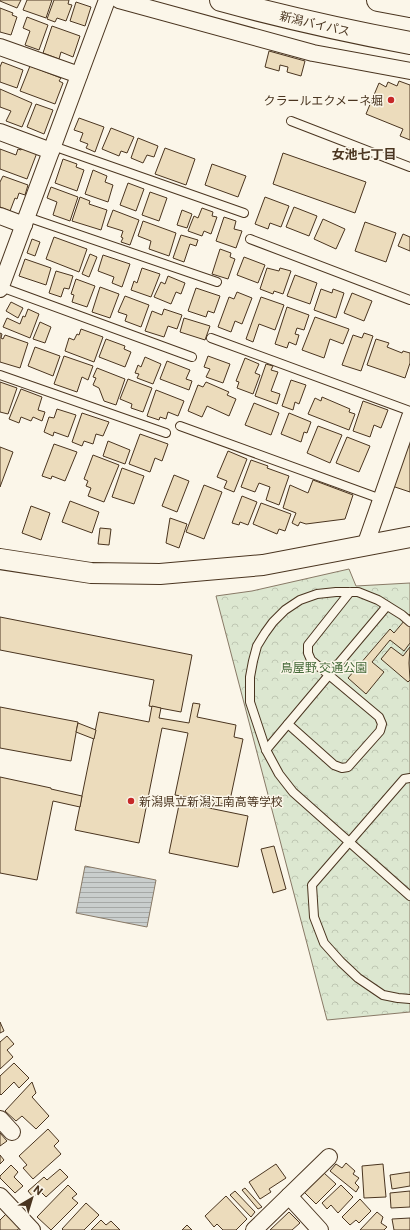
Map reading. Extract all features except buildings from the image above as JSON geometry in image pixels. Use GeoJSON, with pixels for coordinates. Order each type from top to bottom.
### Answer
{"type":"FeatureCollection","features":[{"type":"Feature","properties":{"kind":"highway","name":"新潟バイパス"},"geometry":{"type":"LineString","coordinates":[[221,0],[253,9],[362,34],[410,43]]}},
{"type":"Feature","properties":{"kind":"highway"},"geometry":{"type":"LineString","coordinates":[[378,0],[410,6]]}},
{"type":"Feature","properties":{"kind":"street"},"geometry":{"type":"LineString","coordinates":[[0,288],[107,0]]}},
{"type":"Feature","properties":{"kind":"street"},"geometry":{"type":"LineString","coordinates":[[119,0],[313,53],[410,71]]}},
{"type":"Feature","properties":{"kind":"street"},"geometry":{"type":"LineString","coordinates":[[0,48],[79,75]]}},
{"type":"Feature","properties":{"kind":"street"},"geometry":{"type":"LineString","coordinates":[[0,132],[52,148]]}},
{"type":"Feature","properties":{"kind":"street"},"geometry":{"type":"LineString","coordinates":[[0,216],[25,221]]}},
{"type":"Feature","properties":{"kind":"street"},"geometry":{"type":"LineString","coordinates":[[364,546],[410,417]]}},
{"type":"Feature","properties":{"kind":"street"},"geometry":{"type":"LineString","coordinates":[[0,559],[91,573],[160,574],[263,565],[410,537]]}},
{"type":"Feature","properties":{"kind":"street"},"geometry":{"type":"LineString","coordinates":[[0,1119],[12,1132]]}},
{"type":"Feature","properties":{"kind":"street"},"geometry":{"type":"LineString","coordinates":[[254,1230],[329,1157]]}},
{"type":"Feature","properties":{"kind":"street"},"geometry":{"type":"LineString","coordinates":[[0,1196],[32,1230]]}},
{"type":"Feature","properties":{"kind":"street"},"geometry":{"type":"LineString","coordinates":[[289,1196],[320,1230]]}},
{"type":"Feature","properties":{"kind":"lane"},"geometry":{"type":"LineString","coordinates":[[290,121],[410,167]]}},
{"type":"Feature","properties":{"kind":"lane"},"geometry":{"type":"LineString","coordinates":[[52,148],[244,213]]}},
{"type":"Feature","properties":{"kind":"lane"},"geometry":{"type":"LineString","coordinates":[[25,221],[217,282]]}},
{"type":"Feature","properties":{"kind":"lane"},"geometry":{"type":"LineString","coordinates":[[250,239],[410,300]]}},
{"type":"Feature","properties":{"kind":"lane"},"geometry":{"type":"LineString","coordinates":[[0,288],[192,357]]}},
{"type":"Feature","properties":{"kind":"lane"},"geometry":{"type":"LineString","coordinates":[[211,338],[410,411]]}},
{"type":"Feature","properties":{"kind":"lane"},"geometry":{"type":"LineString","coordinates":[[0,375],[166,433]]}},
{"type":"Feature","properties":{"kind":"lane"},"geometry":{"type":"LineString","coordinates":[[180,426],[381,499]]}},
{"type":"Feature","properties":{"kind":"lane"},"geometry":{"type":"LineString","coordinates":[[288,724],[334,765],[342,768],[348,767],[380,730],[382,724],[379,717],[311,660],[308,654],[308,645],[350,592]]}},
{"type":"Feature","properties":{"kind":"lane"},"geometry":{"type":"LineString","coordinates":[[410,622],[402,615],[378,600],[358,592],[317,594],[300,600],[273,622],[257,646],[250,677],[250,702],[266,750],[279,774],[294,792],[410,896]]}},
{"type":"Feature","properties":{"kind":"lane"},"geometry":{"type":"LineString","coordinates":[[266,750],[328,674],[387,606]]}},
{"type":"Feature","properties":{"kind":"lane"},"geometry":{"type":"LineString","coordinates":[[410,778],[404,779],[312,885],[314,918],[321,936],[328,948],[358,978],[383,995],[410,999]]}},
{"type":"Feature","properties":{"kind":"green space","name":"鳥屋野 交通公園"},"geometry":{"type":"Polygon","coordinates":[[[349,569],[356,586],[410,583],[410,1012],[327,1020],[216,596],[252,591],[349,569]]]}},
{"type":"Feature","properties":{"kind":"shaded area"},"geometry":{"type":"Polygon","coordinates":[[[85,866],[156,880],[147,927],[76,913],[85,866]]]}},
{"type":"Feature","properties":{"kind":"place","name":"クラールエクメーネ堀"},"geometry":{"type":"Point","coordinates":[391,100]}},
{"type":"Feature","properties":{"kind":"place","name":"新潟県立新潟江南高等学校"},"geometry":{"type":"Point","coordinates":[131,801]}},
{"type":"Feature","properties":{"kind":"district","name":"女池七丁目"},"geometry":{"type":"Point","coordinates":[364,154]}}]}
